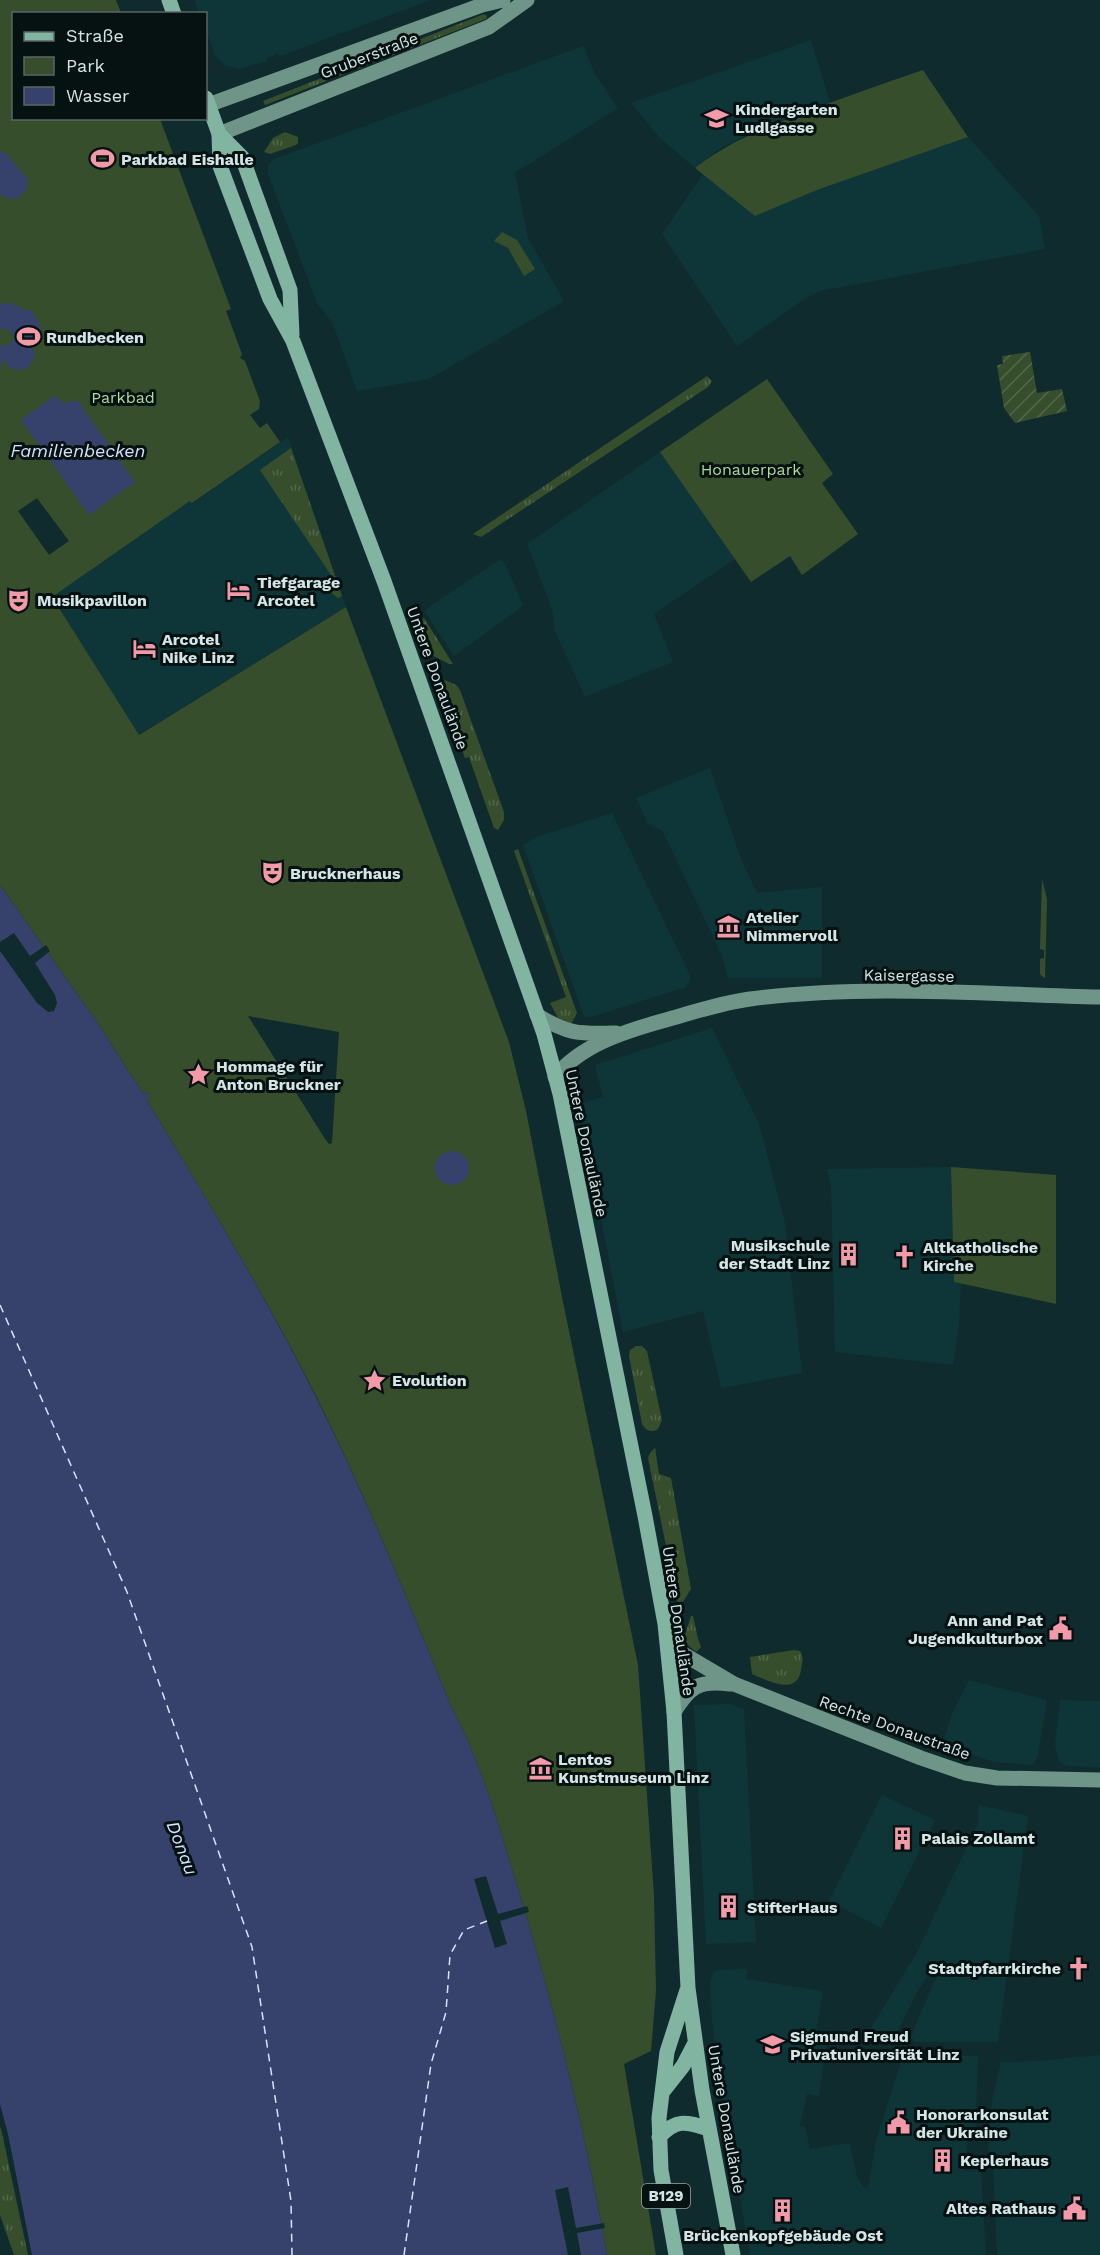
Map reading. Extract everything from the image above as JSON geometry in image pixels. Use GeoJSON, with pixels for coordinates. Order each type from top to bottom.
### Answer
{"type":"FeatureCollection","features":[{"type":"Feature","properties":{"kind":"main road","name":"Gruberstraße"},"geometry":{"type":"LineString","coordinates":[[207,102],[482,5],[503,0]]}},
{"type":"Feature","properties":{"kind":"main road","name":"Gruberstraße"},"geometry":{"type":"LineString","coordinates":[[219,134],[489,27],[527,0]]}},
{"type":"Feature","properties":{"kind":"main road","name":"Untere Donaulände"},"geometry":{"type":"LineString","coordinates":[[207,102],[219,134],[220,166],[270,299],[292,341],[384,581],[537,1016],[555,1077],[572,1150],[645,1516],[668,1645],[674,1712],[688,1988],[709,2129],[733,2255]]}},
{"type":"Feature","properties":{"kind":"main road","name":"Untere Donaulände"},"geometry":{"type":"LineString","coordinates":[[219,134],[243,157],[258,199],[290,290],[292,341]]}},
{"type":"Feature","properties":{"kind":"main road","name":"Kaisergasse"},"geometry":{"type":"LineString","coordinates":[[622,1032],[717,1005],[750,999],[858,992],[1100,997]]}},
{"type":"Feature","properties":{"kind":"main road"},"geometry":{"type":"LineString","coordinates":[[537,1016],[556,1026],[580,1034],[622,1032]]}},
{"type":"Feature","properties":{"kind":"main road"},"geometry":{"type":"LineString","coordinates":[[555,1077],[576,1057],[622,1032]]}},
{"type":"Feature","properties":{"kind":"main road","name":"Rechte Donaustraße"},"geometry":{"type":"LineString","coordinates":[[668,1645],[734,1684],[921,1758],[965,1773],[997,1778],[1100,1780]]}},
{"type":"Feature","properties":{"kind":"main road","name":"Rechte Donaustraße"},"geometry":{"type":"LineString","coordinates":[[674,1712],[684,1695],[704,1683],[734,1684]]}},
{"type":"Feature","properties":{"kind":"main road","name":"Untere Donaulände"},"geometry":{"type":"LineString","coordinates":[[676,2255],[661,2170],[658,2137],[667,2052],[688,1988]]}},
{"type":"Feature","properties":{"kind":"main road"},"geometry":{"type":"LineString","coordinates":[[664,2090],[683,2066],[695,2043]]}},
{"type":"Feature","properties":{"kind":"main road"},"geometry":{"type":"LineString","coordinates":[[658,2137],[676,2123],[687,2123],[709,2129]]}},
{"type":"Feature","properties":{"kind":"shaded area"},"geometry":{"type":"Polygon","coordinates":[[[194,0],[431,0],[280,56],[278,54],[267,58],[267,61],[239,69],[225,65],[216,57],[207,34],[207,12],[199,12],[194,0]]]}},
{"type":"Feature","properties":{"kind":"shaded area","name":"Kindergarten Ludlgasse"},"geometry":{"type":"Polygon","coordinates":[[[811,40],[830,102],[753,132],[718,150],[695,168],[660,138],[631,103],[811,40]]]}},
{"type":"Feature","properties":{"kind":"shaded area"},"geometry":{"type":"Polygon","coordinates":[[[583,46],[595,74],[618,108],[515,173],[528,238],[564,301],[429,379],[357,391],[333,324],[317,303],[268,174],[268,165],[274,159],[583,46]]]}},
{"type":"Feature","properties":{"kind":"shaded area"},"geometry":{"type":"Polygon","coordinates":[[[968,137],[1039,216],[1045,249],[820,291],[806,298],[737,346],[662,234],[703,174],[755,215],[817,190],[968,137]]]}},
{"type":"Feature","properties":{"kind":"shaded area"},"geometry":{"type":"Polygon","coordinates":[[[288,437],[346,607],[138,735],[52,597],[190,501],[193,503],[288,437]]]}},
{"type":"Feature","properties":{"kind":"shaded area"},"geometry":{"type":"Polygon","coordinates":[[[660,452],[735,559],[654,614],[673,662],[585,697],[555,631],[552,609],[527,544],[660,452]]]}},
{"type":"Feature","properties":{"kind":"shaded area"},"geometry":{"type":"Polygon","coordinates":[[[499,560],[505,563],[523,606],[454,656],[425,612],[430,606],[499,560]]]}},
{"type":"Feature","properties":{"kind":"shaded area"},"geometry":{"type":"Polygon","coordinates":[[[710,768],[741,859],[757,893],[822,887],[822,978],[728,978],[722,956],[665,836],[661,830],[648,824],[636,798],[710,768]]]}},
{"type":"Feature","properties":{"kind":"shaded area"},"geometry":{"type":"Polygon","coordinates":[[[612,813],[690,975],[690,980],[686,987],[586,1017],[523,845],[536,837],[612,813]]]}},
{"type":"Feature","properties":{"kind":"shaded area"},"geometry":{"type":"Polygon","coordinates":[[[712,1028],[759,1124],[785,1223],[802,1373],[721,1388],[703,1311],[623,1332],[579,1104],[603,1097],[595,1065],[712,1028]]]}},
{"type":"Feature","properties":{"kind":"shaded area","name":"Musikschule der Stadt Linz"},"geometry":{"type":"Polygon","coordinates":[[[951,1167],[954,1281],[961,1283],[959,1324],[953,1365],[835,1352],[831,1185],[827,1169],[951,1167]]]}},
{"type":"Feature","properties":{"kind":"shaded area"},"geometry":{"type":"Polygon","coordinates":[[[969,1680],[1047,1700],[1038,1755],[1033,1765],[994,1762],[942,1745],[952,1714],[969,1680]]]}},
{"type":"Feature","properties":{"kind":"shaded area"},"geometry":{"type":"Polygon","coordinates":[[[1060,1700],[1100,1701],[1100,1767],[1067,1766],[1059,1762],[1055,1745],[1060,1700]]]}},
{"type":"Feature","properties":{"kind":"shaded area"},"geometry":{"type":"Polygon","coordinates":[[[730,1704],[744,1709],[756,1942],[706,1944],[694,1705],[730,1704]]]}},
{"type":"Feature","properties":{"kind":"shaded area"},"geometry":{"type":"Polygon","coordinates":[[[882,1795],[935,1820],[881,1928],[829,1901],[882,1795]]]}},
{"type":"Feature","properties":{"kind":"shaded area"},"geometry":{"type":"Polygon","coordinates":[[[979,1805],[1028,1816],[998,2042],[915,2042],[911,2036],[934,1982],[943,1967],[935,1965],[917,1992],[893,2040],[869,2031],[916,1954],[978,1823],[979,1805]]]}},
{"type":"Feature","properties":{"kind":"shaded area"},"geometry":{"type":"Polygon","coordinates":[[[747,1969],[746,1979],[823,1991],[815,2039],[827,2041],[819,2096],[807,2094],[800,2126],[805,2126],[810,2149],[850,2143],[857,2177],[863,2187],[868,2188],[876,2141],[903,2055],[978,2056],[975,2141],[968,2141],[964,2171],[981,2170],[986,2255],[750,2255],[720,2083],[712,2022],[710,1982],[714,1972],[719,1970],[747,1969]]]}},
{"type":"Feature","properties":{"kind":"shaded area"},"geometry":{"type":"Polygon","coordinates":[[[1100,2055],[1100,2255],[997,2255],[993,2167],[987,2166],[992,2100],[1001,2062],[1100,2055]]]}},
{"type":"Feature","properties":{"kind":"green space","name":"Parkbad"},"geometry":{"type":"Polygon","coordinates":[[[0,0],[116,0],[121,12],[12,12],[12,120],[160,120],[231,309],[226,311],[242,354],[240,358],[245,361],[260,401],[259,409],[250,415],[260,428],[267,423],[280,442],[192,503],[190,501],[52,597],[139,735],[346,607],[509,1042],[526,1111],[638,1665],[654,1896],[656,1991],[651,2051],[624,2064],[656,2255],[607,2255],[590,2165],[558,2030],[521,1898],[490,1800],[473,1752],[451,1706],[352,1471],[296,1356],[212,1208],[146,1099],[149,1094],[142,1092],[97,1022],[0,885],[0,0]],[[37,498],[18,511],[49,555],[69,541],[37,498]],[[248,1016],[329,1144],[332,1143],[339,1032],[248,1016]]]}},
{"type":"Feature","properties":{"kind":"green space"},"geometry":{"type":"Polygon","coordinates":[[[484,14],[487,16],[486,19],[265,105],[263,101],[484,14]]]}},
{"type":"Feature","properties":{"kind":"green space"},"geometry":{"type":"Polygon","coordinates":[[[923,70],[968,137],[817,190],[755,216],[695,168],[733,143],[759,131],[923,70]]]}},
{"type":"Feature","properties":{"kind":"green space"},"geometry":{"type":"Polygon","coordinates":[[[285,132],[298,137],[298,143],[270,154],[264,152],[273,138],[285,132]]]}},
{"type":"Feature","properties":{"kind":"green space"},"geometry":{"type":"Polygon","coordinates":[[[502,232],[517,240],[535,269],[524,276],[508,248],[494,241],[502,232]]]}},
{"type":"Feature","properties":{"kind":"green space"},"geometry":{"type":"Polygon","coordinates":[[[1030,352],[1037,393],[1062,389],[1067,411],[1015,423],[1004,408],[997,365],[1003,364],[1002,356],[1030,352]]]}},
{"type":"Feature","properties":{"kind":"green space"},"geometry":{"type":"Polygon","coordinates":[[[707,376],[712,381],[708,387],[481,537],[473,534],[707,376]]]}},
{"type":"Feature","properties":{"kind":"green space","name":"Honauerpark"},"geometry":{"type":"Polygon","coordinates":[[[767,379],[833,474],[822,483],[858,534],[802,575],[790,556],[751,582],[660,452],[767,379]]]}},
{"type":"Feature","properties":{"kind":"green space"},"geometry":{"type":"Polygon","coordinates":[[[291,448],[342,596],[338,598],[328,590],[327,583],[331,575],[260,470],[291,448]]]}},
{"type":"Feature","properties":{"kind":"green space"},"geometry":{"type":"Polygon","coordinates":[[[424,618],[453,664],[426,652],[417,624],[424,618]]]}},
{"type":"Feature","properties":{"kind":"green space"},"geometry":{"type":"Polygon","coordinates":[[[438,677],[456,685],[460,690],[504,812],[504,820],[498,830],[494,828],[469,757],[465,758],[437,680],[438,677]]]}},
{"type":"Feature","properties":{"kind":"green space"},"geometry":{"type":"Polygon","coordinates":[[[518,849],[577,1013],[570,1026],[558,1018],[550,1003],[566,997],[514,851],[518,849]]]}},
{"type":"Feature","properties":{"kind":"green space"},"geometry":{"type":"Polygon","coordinates":[[[1042,879],[1047,899],[1044,978],[1040,974],[1040,959],[1044,958],[1044,950],[1040,949],[1042,879]]]}},
{"type":"Feature","properties":{"kind":"green space"},"geometry":{"type":"Polygon","coordinates":[[[951,1167],[1056,1175],[1056,1304],[954,1282],[951,1167]]]}},
{"type":"Feature","properties":{"kind":"green space"},"geometry":{"type":"Polygon","coordinates":[[[636,1346],[642,1346],[647,1351],[662,1420],[658,1429],[654,1431],[647,1430],[642,1424],[629,1356],[630,1350],[636,1346]]]}},
{"type":"Feature","properties":{"kind":"green space"},"geometry":{"type":"Polygon","coordinates":[[[655,1448],[659,1474],[671,1478],[691,1589],[681,1605],[678,1604],[648,1458],[655,1448]]]}},
{"type":"Feature","properties":{"kind":"green space"},"geometry":{"type":"Polygon","coordinates":[[[691,1616],[693,1616],[701,1647],[696,1652],[683,1641],[691,1616]]]}},
{"type":"Feature","properties":{"kind":"green space"},"geometry":{"type":"Polygon","coordinates":[[[800,1651],[802,1660],[801,1670],[794,1683],[781,1684],[752,1674],[750,1657],[800,1651]]]}},
{"type":"Feature","properties":{"kind":"green space"},"geometry":{"type":"Polygon","coordinates":[[[0,2126],[28,2255],[14,2255],[0,2215],[0,2126]]]}},
{"type":"Feature","properties":{"kind":"water"},"geometry":{"type":"Polygon","coordinates":[[[4,151],[28,179],[26,191],[17,199],[6,198],[0,194],[0,153],[4,151]]]}},
{"type":"Feature","properties":{"kind":"water","name":"Rundbecken"},"geometry":{"type":"Polygon","coordinates":[[[10,303],[28,311],[31,309],[40,324],[43,340],[27,340],[32,345],[35,355],[29,367],[21,370],[14,369],[3,359],[0,371],[0,345],[9,345],[14,338],[9,329],[0,329],[0,304],[10,303]]]}},
{"type":"Feature","properties":{"kind":"water","name":"Familienbecken"},"geometry":{"type":"Polygon","coordinates":[[[54,396],[64,403],[77,400],[135,482],[89,515],[21,420],[54,396]]]}},
{"type":"Feature","properties":{"kind":"water","name":"Donau"},"geometry":{"type":"Polygon","coordinates":[[[0,885],[97,1022],[142,1092],[149,1094],[150,1097],[146,1099],[234,1245],[296,1357],[369,1510],[451,1706],[473,1752],[498,1825],[558,2030],[590,2165],[607,2255],[32,2255],[0,2104],[0,885]]]}},
{"type":"Feature","properties":{"kind":"water"},"geometry":{"type":"Polygon","coordinates":[[[452,1151],[464,1156],[469,1168],[464,1180],[452,1185],[440,1180],[435,1168],[440,1156],[452,1151]]]}},
{"type":"Feature","properties":{"kind":"pier"},"geometry":{"type":"Polygon","coordinates":[[[14,933],[30,956],[46,945],[50,951],[35,963],[55,995],[57,1003],[54,1011],[48,1012],[37,1003],[0,951],[0,942],[14,933]]]}},
{"type":"Feature","properties":{"kind":"pier"},"geometry":{"type":"Polygon","coordinates":[[[486,1876],[498,1914],[527,1906],[529,1912],[500,1921],[507,1944],[495,1948],[474,1879],[486,1876]]]}},
{"type":"Feature","properties":{"kind":"pier"},"geometry":{"type":"Polygon","coordinates":[[[568,2187],[576,2228],[604,2223],[605,2228],[577,2233],[581,2255],[568,2255],[555,2190],[568,2187]]]}},
{"type":"Feature","properties":{"kind":"ferry route"},"geometry":{"type":"LineString","coordinates":[[0,1305],[127,1592],[252,1947],[291,2201],[292,2255]]}},
{"type":"Feature","properties":{"kind":"ferry route"},"geometry":{"type":"LineString","coordinates":[[404,2255],[431,2064],[446,2012],[450,1955],[464,1930],[487,1921]]}},
{"type":"Feature","properties":{"kind":"place","name":"Kindergarten Ludlgasse"},"geometry":{"type":"Point","coordinates":[717,118]}},
{"type":"Feature","properties":{"kind":"place","name":"Parkbad Eishalle"},"geometry":{"type":"Point","coordinates":[103,159]}},
{"type":"Feature","properties":{"kind":"place","name":"Rundbecken"},"geometry":{"type":"Point","coordinates":[28,337]}},
{"type":"Feature","properties":{"kind":"place","name":"Tiefgarage Arcotel"},"geometry":{"type":"Point","coordinates":[239,591]}},
{"type":"Feature","properties":{"kind":"place","name":"Musikpavillon"},"geometry":{"type":"Point","coordinates":[19,600]}},
{"type":"Feature","properties":{"kind":"place","name":"Arcotel Nike Linz"},"geometry":{"type":"Point","coordinates":[144,648]}},
{"type":"Feature","properties":{"kind":"place","name":"Brucknerhaus"},"geometry":{"type":"Point","coordinates":[272,873]}},
{"type":"Feature","properties":{"kind":"place","name":"Atelier Nimmervoll"},"geometry":{"type":"Point","coordinates":[728,926]}},
{"type":"Feature","properties":{"kind":"place","name":"Hommage für Anton Bruckner"},"geometry":{"type":"Point","coordinates":[198,1075]}},
{"type":"Feature","properties":{"kind":"place","name":"Musikschule der Stadt Linz"},"geometry":{"type":"Point","coordinates":[848,1254]}},
{"type":"Feature","properties":{"kind":"place","name":"Altkatholische Kirche"},"geometry":{"type":"Point","coordinates":[905,1256]}},
{"type":"Feature","properties":{"kind":"place","name":"Evolution"},"geometry":{"type":"Point","coordinates":[374,1380]}},
{"type":"Feature","properties":{"kind":"place","name":"Ann and Pat Jugendkulturbox"},"geometry":{"type":"Point","coordinates":[1061,1629]}},
{"type":"Feature","properties":{"kind":"place","name":"Lentos Kunstmuseum Linz"},"geometry":{"type":"Point","coordinates":[540,1768]}},
{"type":"Feature","properties":{"kind":"place","name":"Palais Zollamt"},"geometry":{"type":"Point","coordinates":[903,1838]}},
{"type":"Feature","properties":{"kind":"place","name":"StifterHaus"},"geometry":{"type":"Point","coordinates":[729,1907]}},
{"type":"Feature","properties":{"kind":"place","name":"Stadtpfarrkirche"},"geometry":{"type":"Point","coordinates":[1079,1968]}},
{"type":"Feature","properties":{"kind":"place","name":"Sigmund Freud Privatuniversität Linz"},"geometry":{"type":"Point","coordinates":[772,2045]}},
{"type":"Feature","properties":{"kind":"place","name":"Honorarkonsulat der Ukraine"},"geometry":{"type":"Point","coordinates":[898,2123]}},
{"type":"Feature","properties":{"kind":"place","name":"Keplerhaus"},"geometry":{"type":"Point","coordinates":[942,2160]}},
{"type":"Feature","properties":{"kind":"place","name":"Altes Rathaus"},"geometry":{"type":"Point","coordinates":[1074,2208]}},
{"type":"Feature","properties":{"kind":"place","name":"Brückenkopfgebäude Ost"},"geometry":{"type":"Point","coordinates":[783,2210]}}]}
